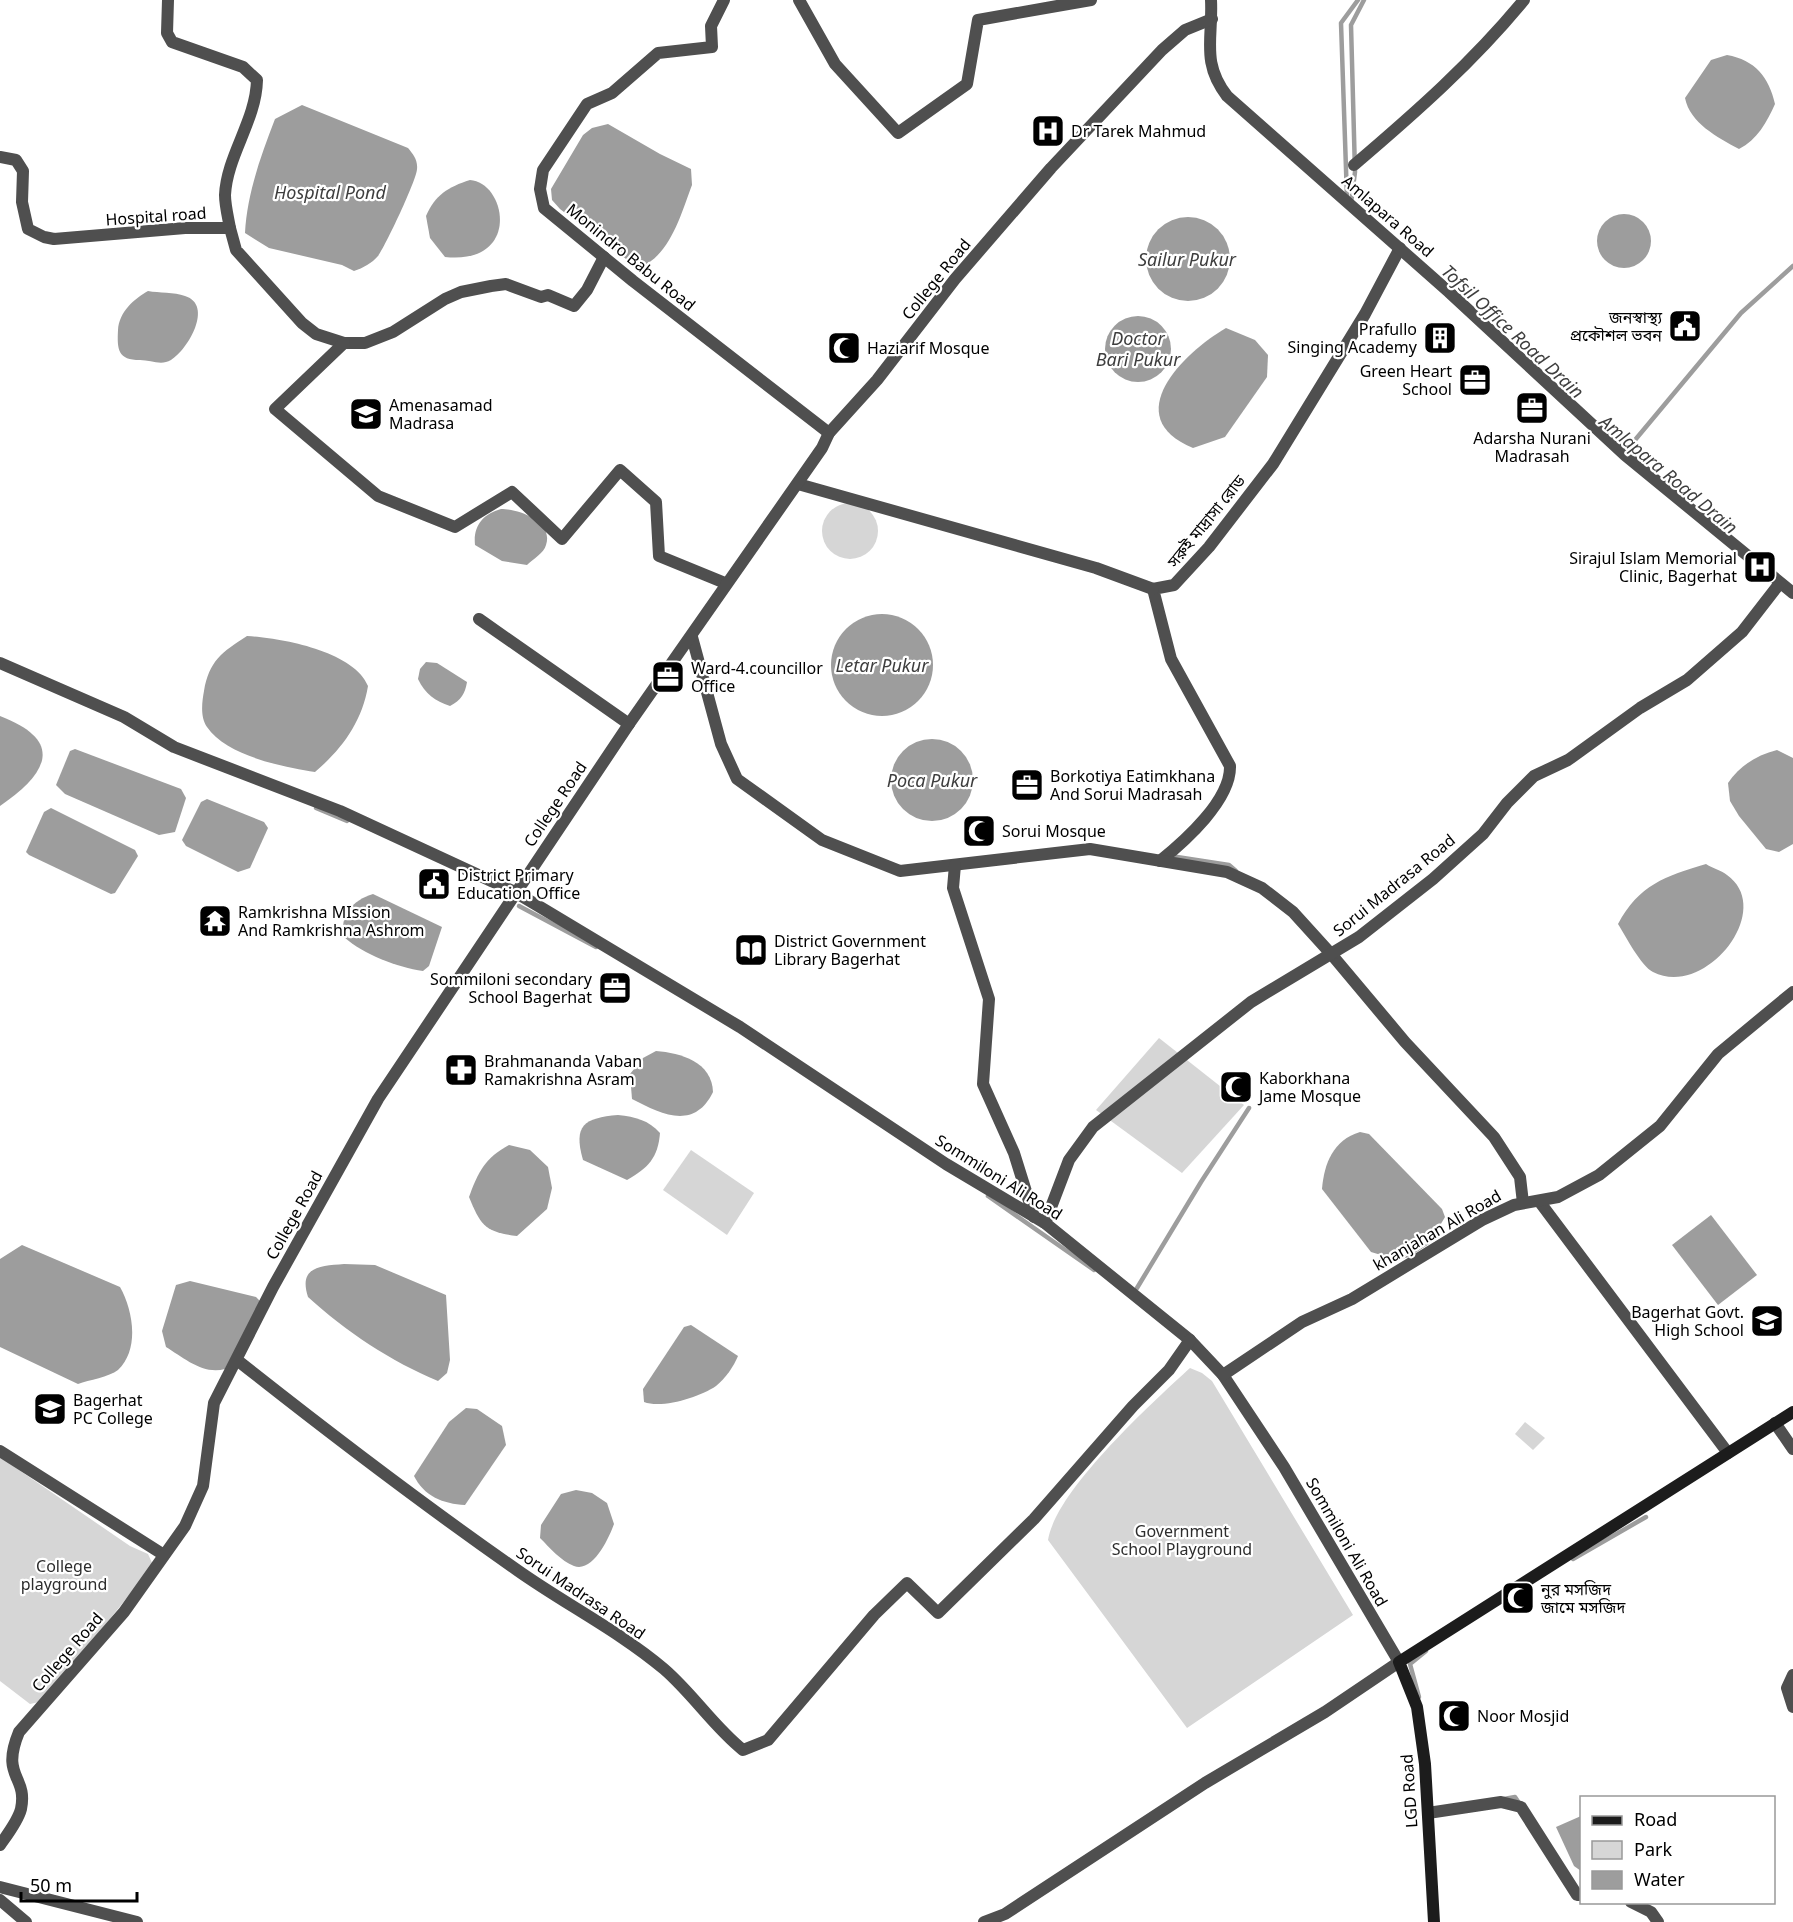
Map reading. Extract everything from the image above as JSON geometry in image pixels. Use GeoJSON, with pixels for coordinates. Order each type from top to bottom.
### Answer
{"type":"FeatureCollection","features":[{"type":"Feature","properties":{"kind":"main road"},"geometry":{"type":"LineString","coordinates":[[1399,1662],[1793,1412]]}},
{"type":"Feature","properties":{"kind":"main road","name":"LGD Road"},"geometry":{"type":"LineString","coordinates":[[1399,1662],[1417,1707],[1428,1813],[1434,1922]]}},
{"type":"Feature","properties":{"kind":"street","name":"Hospital road"},"geometry":{"type":"LineString","coordinates":[[0,157],[16,160],[23,171],[22,202],[28,229],[44,237],[85,238],[185,228],[230,228],[225,196],[228,174],[250,114],[257,80],[243,67],[172,42],[166,33],[168,0]]}},
{"type":"Feature","properties":{"kind":"street","name":"Monindro Babu Road"},"geometry":{"type":"LineString","coordinates":[[724,0],[711,26],[712,47],[658,53],[612,93],[587,104],[543,170],[540,189],[544,208],[829,434]]}},
{"type":"Feature","properties":{"kind":"street"},"geometry":{"type":"LineString","coordinates":[[799,0],[834,64],[898,133],[967,84],[978,20],[1091,0]]}},
{"type":"Feature","properties":{"kind":"street","name":"Amlapara Road"},"geometry":{"type":"LineString","coordinates":[[1211,0],[1212,19],[1208,49],[1212,72],[1227,96],[1400,248],[1624,455],[1793,594]]}},
{"type":"Feature","properties":{"kind":"street"},"geometry":{"type":"LineString","coordinates":[[1354,165],[1426,104],[1499,30],[1524,0]]}},
{"type":"Feature","properties":{"kind":"street","name":"College Road"},"geometry":{"type":"LineString","coordinates":[[0,1845],[21,1809],[20,1796],[4,1763],[11,1743],[124,1612],[194,1511],[203,1486],[214,1403],[273,1287],[378,1099],[629,724],[692,637],[725,583],[798,484],[829,434],[877,380],[955,279],[1106,108],[1185,30],[1212,19]]}},
{"type":"Feature","properties":{"kind":"street"},"geometry":{"type":"LineString","coordinates":[[230,228],[236,250],[302,323],[316,334],[344,344],[365,343],[393,332],[445,299],[461,292],[492,286],[506,284],[541,297],[548,295],[574,306],[604,257]]}},
{"type":"Feature","properties":{"kind":"street","name":"সরুই মাদ্রাসা রোড"},"geometry":{"type":"LineString","coordinates":[[1153,589],[1174,585],[1209,547],[1273,464],[1365,314],[1400,248]]}},
{"type":"Feature","properties":{"kind":"street"},"geometry":{"type":"LineString","coordinates":[[344,344],[274,409],[378,496],[455,527],[512,492],[562,539],[620,470],[656,502],[659,556],[725,583]]}},
{"type":"Feature","properties":{"kind":"street"},"geometry":{"type":"LineString","coordinates":[[798,484],[1096,568],[1153,589],[1171,659],[1230,766],[1230,779],[1192,835],[1160,861]]}},
{"type":"Feature","properties":{"kind":"street","name":"Sorui Madrasa Road"},"geometry":{"type":"LineString","coordinates":[[1039,1220],[1069,1160],[1093,1127],[1251,1002],[1332,955],[1433,879],[1483,834],[1507,803],[1534,776],[1568,760],[1640,708],[1687,680],[1742,632],[1780,583]]}},
{"type":"Feature","properties":{"kind":"street"},"geometry":{"type":"LineString","coordinates":[[479,619],[629,724]]}},
{"type":"Feature","properties":{"kind":"street"},"geometry":{"type":"LineString","coordinates":[[692,637],[721,744],[737,779],[822,840],[900,871],[1090,849],[1227,872],[1262,888],[1293,912],[1405,1042],[1499,1143],[1520,1177],[1523,1203]]}},
{"type":"Feature","properties":{"kind":"street","name":"Sommiloni Ali Road"},"geometry":{"type":"LineString","coordinates":[[0,663],[124,717],[174,747],[340,811],[516,892],[740,1027],[946,1164],[1039,1220],[1190,1340],[1223,1375],[1284,1467],[1399,1662]]}},
{"type":"Feature","properties":{"kind":"street"},"geometry":{"type":"LineString","coordinates":[[955,865],[953,888],[989,999],[983,1084],[1014,1153],[1039,1220]]}},
{"type":"Feature","properties":{"kind":"street","name":"khanjahan Ali Road"},"geometry":{"type":"LineString","coordinates":[[1223,1375],[1302,1322],[1352,1299],[1482,1220],[1523,1203],[1558,1197],[1599,1175],[1660,1126],[1718,1054],[1793,992]]}},
{"type":"Feature","properties":{"kind":"street"},"geometry":{"type":"LineString","coordinates":[[1539,1201],[1728,1453]]}},
{"type":"Feature","properties":{"kind":"street","name":"Sorui Madrasa Road"},"geometry":{"type":"LineString","coordinates":[[237,1360],[450,1523],[664,1669],[718,1723],[727,1737],[743,1750],[768,1740],[874,1615],[907,1583],[938,1613],[1034,1520],[1133,1406],[1169,1370],[1190,1340]]}},
{"type":"Feature","properties":{"kind":"street"},"geometry":{"type":"LineString","coordinates":[[1775,1423],[1793,1449]]}},
{"type":"Feature","properties":{"kind":"street"},"geometry":{"type":"LineString","coordinates":[[0,1451],[165,1555]]}},
{"type":"Feature","properties":{"kind":"street"},"geometry":{"type":"LineString","coordinates":[[984,1922],[1005,1914],[1205,1783],[1324,1712],[1399,1662]]}},
{"type":"Feature","properties":{"kind":"street"},"geometry":{"type":"LineString","coordinates":[[1793,1675],[1787,1688],[1793,1707]]}},
{"type":"Feature","properties":{"kind":"street"},"geometry":{"type":"LineString","coordinates":[[1428,1813],[1501,1802],[1521,1807],[1577,1895],[1580,1895]]}},
{"type":"Feature","properties":{"kind":"street"},"geometry":{"type":"LineString","coordinates":[[0,1887],[137,1922]]}},
{"type":"Feature","properties":{"kind":"street"},"geometry":{"type":"LineString","coordinates":[[0,1900],[26,1922]]}},
{"type":"Feature","properties":{"kind":"street"},"geometry":{"type":"LineString","coordinates":[[1635,1904],[1652,1912],[1658,1922]]}},
{"type":"Feature","properties":{"kind":"green space"},"geometry":{"type":"Polygon","coordinates":[[[844,503],[856,503],[866,507],[874,515],[878,531],[874,547],[866,555],[856,559],[844,559],[834,555],[826,547],[822,537],[822,525],[826,515],[834,507],[844,503]]]}},
{"type":"Feature","properties":{"kind":"green space"},"geometry":{"type":"Polygon","coordinates":[[[1159,1038],[1244,1105],[1182,1173],[1096,1110],[1159,1038]]]}},
{"type":"Feature","properties":{"kind":"green space"},"geometry":{"type":"Polygon","coordinates":[[[691,1150],[754,1193],[727,1235],[663,1190],[691,1150]]]}},
{"type":"Feature","properties":{"kind":"green space","name":"Government School Playground"},"geometry":{"type":"Polygon","coordinates":[[[1190,1368],[1202,1373],[1212,1381],[1353,1615],[1187,1728],[1048,1540],[1055,1520],[1068,1497],[1086,1473],[1130,1425],[1190,1368]]]}},
{"type":"Feature","properties":{"kind":"green space"},"geometry":{"type":"Polygon","coordinates":[[[1525,1422],[1545,1438],[1533,1450],[1515,1434],[1525,1422]]]}},
{"type":"Feature","properties":{"kind":"green space","name":"College playground"},"geometry":{"type":"Polygon","coordinates":[[[0,1457],[130,1546],[148,1554],[153,1565],[53,1690],[39,1702],[30,1704],[0,1681],[0,1457]]]}},
{"type":"Feature","properties":{"kind":"water"},"geometry":{"type":"Polygon","coordinates":[[[1727,55],[1745,61],[1759,71],[1769,86],[1775,104],[1761,130],[1739,149],[1698,122],[1692,115],[1685,98],[1711,60],[1727,55]]]}},
{"type":"Feature","properties":{"kind":"water","name":"Hospital Pond"},"geometry":{"type":"Polygon","coordinates":[[[302,105],[408,148],[416,160],[417,169],[412,186],[382,250],[370,263],[354,271],[342,265],[269,248],[245,233],[252,189],[275,119],[302,105]]]}},
{"type":"Feature","properties":{"kind":"water"},"geometry":{"type":"Polygon","coordinates":[[[608,124],[691,169],[692,185],[673,233],[658,254],[638,268],[560,209],[552,200],[551,189],[583,135],[592,128],[608,124]]]}},
{"type":"Feature","properties":{"kind":"water"},"geometry":{"type":"Polygon","coordinates":[[[470,180],[482,184],[492,194],[498,207],[500,222],[496,237],[486,249],[470,256],[445,257],[430,238],[426,216],[438,197],[470,180]]]}},
{"type":"Feature","properties":{"kind":"water"},"geometry":{"type":"Polygon","coordinates":[[[1624,214],[1634,216],[1643,222],[1649,231],[1651,241],[1649,251],[1643,260],[1634,266],[1624,268],[1614,266],[1605,260],[1599,251],[1597,241],[1599,231],[1605,222],[1614,216],[1624,214]]]}},
{"type":"Feature","properties":{"kind":"water","name":"Sailur Pukur"},"geometry":{"type":"Polygon","coordinates":[[[1188,217],[1204,220],[1218,229],[1227,243],[1230,259],[1227,275],[1218,289],[1204,298],[1188,301],[1172,298],[1158,289],[1149,275],[1146,259],[1149,243],[1158,229],[1172,220],[1188,217]]]}},
{"type":"Feature","properties":{"kind":"water"},"geometry":{"type":"Polygon","coordinates":[[[148,291],[185,296],[193,301],[197,308],[198,318],[191,338],[178,355],[167,362],[133,360],[123,356],[120,352],[118,330],[121,317],[133,302],[148,291]]]}},
{"type":"Feature","properties":{"kind":"water","name":"Doctor Bari Pukur"},"geometry":{"type":"Polygon","coordinates":[[[1138,316],[1151,319],[1161,326],[1168,336],[1171,349],[1168,362],[1161,372],[1151,379],[1138,382],[1125,379],[1115,372],[1108,362],[1105,349],[1108,336],[1115,326],[1125,319],[1138,316]]]}},
{"type":"Feature","properties":{"kind":"water"},"geometry":{"type":"Polygon","coordinates":[[[1226,328],[1255,340],[1268,355],[1267,377],[1225,437],[1193,448],[1171,435],[1160,420],[1159,403],[1165,386],[1177,369],[1192,353],[1226,328]]]}},
{"type":"Feature","properties":{"kind":"water"},"geometry":{"type":"Polygon","coordinates":[[[501,509],[525,514],[545,529],[547,537],[545,548],[527,565],[502,561],[475,545],[476,532],[481,522],[489,514],[501,509]]]}},
{"type":"Feature","properties":{"kind":"water","name":"Letar Pukur"},"geometry":{"type":"Polygon","coordinates":[[[882,614],[902,618],[918,629],[929,645],[933,665],[929,685],[918,701],[902,712],[882,716],[862,712],[846,701],[835,685],[831,665],[835,645],[846,629],[862,618],[882,614]]]}},
{"type":"Feature","properties":{"kind":"water"},"geometry":{"type":"Polygon","coordinates":[[[247,636],[297,643],[333,655],[360,674],[368,686],[356,723],[334,754],[315,772],[287,767],[242,753],[216,737],[205,723],[202,714],[203,700],[209,672],[218,658],[247,636]]]}},
{"type":"Feature","properties":{"kind":"water"},"geometry":{"type":"Polygon","coordinates":[[[426,662],[437,663],[467,682],[462,696],[454,704],[450,706],[435,699],[421,684],[418,679],[420,669],[426,662]]]}},
{"type":"Feature","properties":{"kind":"water"},"geometry":{"type":"Polygon","coordinates":[[[0,716],[21,726],[34,736],[41,747],[42,758],[38,770],[29,782],[0,806],[0,716]]]}},
{"type":"Feature","properties":{"kind":"water","name":"Poca Pukur"},"geometry":{"type":"Polygon","coordinates":[[[932,739],[948,742],[961,751],[970,764],[973,780],[970,796],[961,809],[948,818],[932,821],[916,818],[903,809],[894,796],[891,780],[894,764],[903,751],[916,742],[932,739]]]}},
{"type":"Feature","properties":{"kind":"water"},"geometry":{"type":"Polygon","coordinates":[[[75,749],[181,789],[186,798],[175,832],[159,835],[65,794],[56,785],[70,751],[75,749]]]}},
{"type":"Feature","properties":{"kind":"water"},"geometry":{"type":"Polygon","coordinates":[[[1777,750],[1793,758],[1793,844],[1779,852],[1766,849],[1739,816],[1730,801],[1728,783],[1737,771],[1749,762],[1777,750]]]}},
{"type":"Feature","properties":{"kind":"water"},"geometry":{"type":"Polygon","coordinates":[[[207,799],[264,822],[268,828],[250,868],[238,872],[186,846],[182,840],[201,802],[207,799]]]}},
{"type":"Feature","properties":{"kind":"water"},"geometry":{"type":"Polygon","coordinates":[[[51,808],[135,850],[138,856],[115,893],[111,894],[26,852],[44,812],[51,808]]]}},
{"type":"Feature","properties":{"kind":"water"},"geometry":{"type":"Polygon","coordinates":[[[1706,864],[1727,875],[1740,890],[1743,909],[1739,928],[1728,947],[1712,962],[1693,973],[1673,977],[1653,972],[1638,957],[1618,924],[1635,900],[1654,884],[1706,864]]]}},
{"type":"Feature","properties":{"kind":"water"},"geometry":{"type":"Polygon","coordinates":[[[373,894],[442,927],[429,966],[423,971],[402,967],[381,959],[344,937],[344,922],[349,909],[359,900],[373,894]]]}},
{"type":"Feature","properties":{"kind":"water"},"geometry":{"type":"Polygon","coordinates":[[[656,1051],[685,1057],[701,1066],[707,1073],[713,1092],[696,1112],[676,1116],[665,1114],[632,1099],[630,1074],[643,1058],[656,1051]]]}},
{"type":"Feature","properties":{"kind":"water"},"geometry":{"type":"Polygon","coordinates":[[[618,1115],[641,1120],[660,1133],[657,1149],[651,1161],[627,1180],[583,1160],[580,1148],[581,1131],[589,1121],[618,1115]]]}},
{"type":"Feature","properties":{"kind":"water"},"geometry":{"type":"Polygon","coordinates":[[[1360,1132],[1369,1134],[1442,1209],[1445,1217],[1429,1244],[1409,1257],[1398,1260],[1371,1252],[1322,1189],[1325,1171],[1332,1154],[1343,1141],[1360,1132]]]}},
{"type":"Feature","properties":{"kind":"water"},"geometry":{"type":"Polygon","coordinates":[[[509,1145],[530,1150],[548,1167],[552,1188],[547,1209],[517,1236],[491,1230],[486,1226],[477,1215],[469,1197],[483,1166],[509,1145]]]}},
{"type":"Feature","properties":{"kind":"water"},"geometry":{"type":"Polygon","coordinates":[[[1711,1215],[1757,1275],[1718,1305],[1672,1245],[1711,1215]]]}},
{"type":"Feature","properties":{"kind":"water"},"geometry":{"type":"Polygon","coordinates":[[[22,1245],[120,1287],[131,1318],[132,1341],[125,1361],[118,1370],[78,1384],[0,1347],[0,1259],[22,1245]]]}},
{"type":"Feature","properties":{"kind":"water"},"geometry":{"type":"Polygon","coordinates":[[[344,1264],[375,1265],[446,1295],[450,1360],[447,1373],[438,1381],[403,1365],[370,1345],[337,1322],[308,1297],[306,1279],[309,1273],[320,1267],[344,1264]]]}},
{"type":"Feature","properties":{"kind":"water"},"geometry":{"type":"Polygon","coordinates":[[[190,1281],[256,1297],[261,1302],[225,1369],[201,1368],[166,1347],[162,1331],[176,1285],[190,1281]]]}},
{"type":"Feature","properties":{"kind":"water"},"geometry":{"type":"Polygon","coordinates":[[[691,1325],[738,1356],[732,1368],[716,1386],[701,1394],[670,1403],[644,1402],[643,1389],[684,1327],[691,1325]]]}},
{"type":"Feature","properties":{"kind":"water"},"geometry":{"type":"Polygon","coordinates":[[[466,1408],[477,1409],[502,1426],[506,1445],[465,1505],[435,1498],[423,1489],[414,1476],[449,1422],[466,1408]]]}},
{"type":"Feature","properties":{"kind":"water"},"geometry":{"type":"Polygon","coordinates":[[[576,1490],[592,1493],[607,1503],[614,1524],[599,1553],[588,1564],[581,1567],[565,1561],[540,1538],[541,1525],[561,1494],[576,1490]]]}},
{"type":"Feature","properties":{"kind":"water"},"geometry":{"type":"Polygon","coordinates":[[[1580,1816],[1580,1870],[1574,1866],[1556,1827],[1580,1816]]]}},
{"type":"Feature","properties":{"kind":"waterway","name":"Tofsil Office Road Drain"},"geometry":{"type":"LineString","coordinates":[[1347,198],[1341,23],[1358,0]]}},
{"type":"Feature","properties":{"kind":"waterway"},"geometry":{"type":"LineString","coordinates":[[1351,203],[1355,172],[1351,25],[1364,0]]}},
{"type":"Feature","properties":{"kind":"waterway","name":"Tofsil Office Road Drain"},"geometry":{"type":"LineString","coordinates":[[1625,452],[1741,313],[1793,266]]}},
{"type":"Feature","properties":{"kind":"waterway"},"geometry":{"type":"LineString","coordinates":[[316,808],[347,821]]}},
{"type":"Feature","properties":{"kind":"waterway"},"geometry":{"type":"LineString","coordinates":[[1177,857],[1229,865],[1236,871]]}},
{"type":"Feature","properties":{"kind":"waterway"},"geometry":{"type":"LineString","coordinates":[[519,906],[596,947]]}},
{"type":"Feature","properties":{"kind":"waterway"},"geometry":{"type":"LineString","coordinates":[[1137,1288],[1249,1108]]}},
{"type":"Feature","properties":{"kind":"waterway"},"geometry":{"type":"LineString","coordinates":[[988,1196],[1094,1270]]}},
{"type":"Feature","properties":{"kind":"waterway"},"geometry":{"type":"LineString","coordinates":[[1573,1559],[1646,1517]]}},
{"type":"Feature","properties":{"kind":"waterway"},"geometry":{"type":"LineString","coordinates":[[1419,1697],[1410,1664],[1426,1651]]}},
{"type":"Feature","properties":{"kind":"waterway"},"geometry":{"type":"LineString","coordinates":[[1504,1799],[1515,1797],[1519,1803]]}},
{"type":"Feature","properties":{"kind":"place","name":"Dr Tarek Mahmud"},"geometry":{"type":"Point","coordinates":[1048,131]}},
{"type":"Feature","properties":{"kind":"place","name":"জনস্বাস্থ্য প্রকৌশল ভবন"},"geometry":{"type":"Point","coordinates":[1685,326]}},
{"type":"Feature","properties":{"kind":"place","name":"Prafullo Singing Academy"},"geometry":{"type":"Point","coordinates":[1440,338]}},
{"type":"Feature","properties":{"kind":"place","name":"Haziarif Mosque"},"geometry":{"type":"Point","coordinates":[844,348]}},
{"type":"Feature","properties":{"kind":"place","name":"Green Heart School"},"geometry":{"type":"Point","coordinates":[1475,380]}},
{"type":"Feature","properties":{"kind":"place","name":"Adarsha Nurani Madrasah"},"geometry":{"type":"Point","coordinates":[1532,408]}},
{"type":"Feature","properties":{"kind":"place","name":"Amenasamad Madrasa"},"geometry":{"type":"Point","coordinates":[366,414]}},
{"type":"Feature","properties":{"kind":"place","name":"Sirajul Islam Memorial Clinic, Bagerhat"},"geometry":{"type":"Point","coordinates":[1760,567]}},
{"type":"Feature","properties":{"kind":"place","name":"Ward-4.councillor Office"},"geometry":{"type":"Point","coordinates":[668,677]}},
{"type":"Feature","properties":{"kind":"place","name":"Borkotiya Eatimkhana And Sorui Madrasah"},"geometry":{"type":"Point","coordinates":[1027,785]}},
{"type":"Feature","properties":{"kind":"place","name":"Sorui Mosque"},"geometry":{"type":"Point","coordinates":[979,831]}},
{"type":"Feature","properties":{"kind":"place","name":"District Primary Education Office"},"geometry":{"type":"Point","coordinates":[434,884]}},
{"type":"Feature","properties":{"kind":"place","name":"Ramkrishna MIssion And Ramkrishna Ashrom"},"geometry":{"type":"Point","coordinates":[215,921]}},
{"type":"Feature","properties":{"kind":"place","name":"District Government Library Bagerhat"},"geometry":{"type":"Point","coordinates":[751,950]}},
{"type":"Feature","properties":{"kind":"place","name":"Sommiloni secondary School Bagerhat"},"geometry":{"type":"Point","coordinates":[615,988]}},
{"type":"Feature","properties":{"kind":"place","name":"Brahmananda Vaban Ramakrishna Asram"},"geometry":{"type":"Point","coordinates":[461,1070]}},
{"type":"Feature","properties":{"kind":"place","name":"Kaborkhana Jame Mosque"},"geometry":{"type":"Point","coordinates":[1236,1087]}},
{"type":"Feature","properties":{"kind":"place","name":"Bagerhat Govt. High School"},"geometry":{"type":"Point","coordinates":[1767,1321]}},
{"type":"Feature","properties":{"kind":"place","name":"Bagerhat PC College"},"geometry":{"type":"Point","coordinates":[50,1409]}},
{"type":"Feature","properties":{"kind":"place","name":"নুর মসজিদ জামে মসজিদ"},"geometry":{"type":"Point","coordinates":[1518,1598]}},
{"type":"Feature","properties":{"kind":"place","name":"Noor Mosjid"},"geometry":{"type":"Point","coordinates":[1454,1716]}},
{"type":"Feature","properties":{"kind":"water label","name":"Amlapara Road Drain"},"geometry":{"type":"Point","coordinates":[1669,474]}}]}
